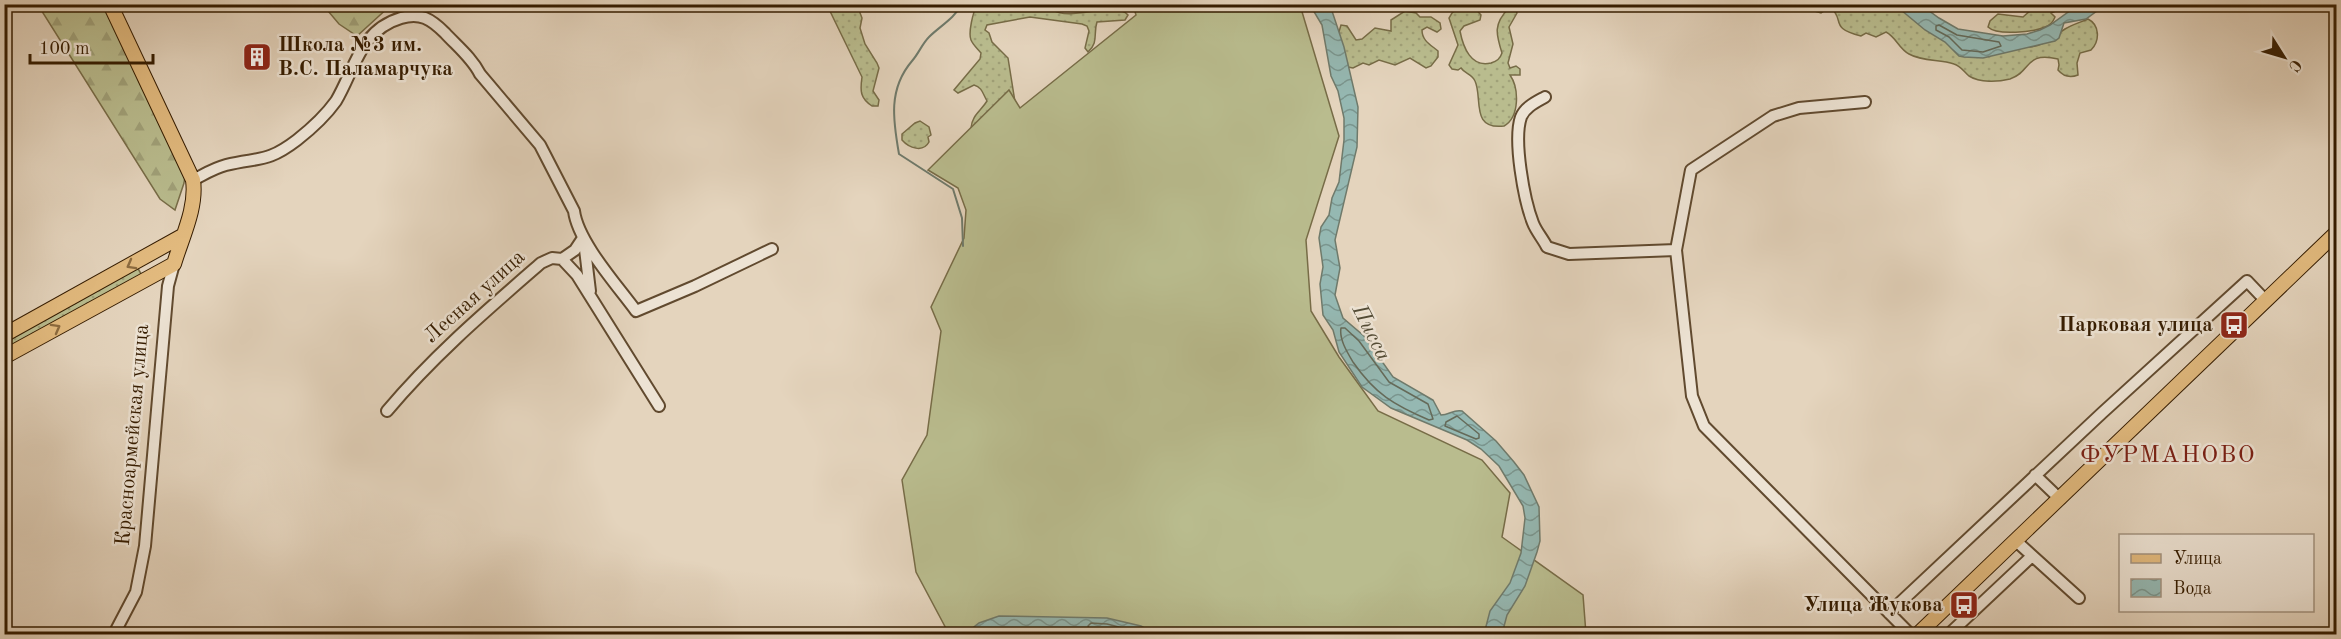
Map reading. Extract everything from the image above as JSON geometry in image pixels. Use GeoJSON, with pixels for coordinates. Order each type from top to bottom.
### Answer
{"type":"FeatureCollection","features":[{"type":"Feature","properties":{"kind":"main road"},"geometry":{"type":"LineString","coordinates":[[110,4],[193,180]]}},
{"type":"Feature","properties":{"kind":"main road","name":"Красноармейская улица"},"geometry":{"type":"LineString","coordinates":[[174,264],[194,200],[193,180]]}},
{"type":"Feature","properties":{"kind":"main road"},"geometry":{"type":"LineString","coordinates":[[1918,634],[2337,233]]}},
{"type":"Feature","properties":{"kind":"main road"},"geometry":{"type":"LineString","coordinates":[[4,335],[182,236]]}},
{"type":"Feature","properties":{"kind":"main road"},"geometry":{"type":"LineString","coordinates":[[4,357],[174,264]]}},
{"type":"Feature","properties":{"kind":"street"},"geometry":{"type":"LineString","coordinates":[[193,180],[227,165],[269,158],[299,138],[335,101],[365,43],[382,26],[410,16],[421,16],[438,26],[476,65],[480,74],[529,130],[550,164],[574,211],[575,221],[583,238],[636,311],[772,249]]}},
{"type":"Feature","properties":{"kind":"street"},"geometry":{"type":"LineString","coordinates":[[1545,97],[1529,106],[1521,116],[1518,134],[1522,182],[1533,224],[1547,247],[1569,254],[1676,250]]}},
{"type":"Feature","properties":{"kind":"street"},"geometry":{"type":"LineString","coordinates":[[1865,102],[1799,108],[1773,116],[1691,170],[1676,250],[1692,396],[1704,426],[1910,634]]}},
{"type":"Feature","properties":{"kind":"street"},"geometry":{"type":"LineString","coordinates":[[583,238],[575,250],[562,259],[577,275],[659,406]]}},
{"type":"Feature","properties":{"kind":"street"},"geometry":{"type":"LineString","coordinates":[[583,238],[591,297]]}},
{"type":"Feature","properties":{"kind":"street","name":"Лесная улица"},"geometry":{"type":"LineString","coordinates":[[387,411],[414,379],[452,342],[541,263],[552,258],[562,259]]}},
{"type":"Feature","properties":{"kind":"street","name":"Красноармейская улица"},"geometry":{"type":"LineString","coordinates":[[114,634],[136,592],[145,546],[168,286],[174,264]]}},
{"type":"Feature","properties":{"kind":"street"},"geometry":{"type":"LineString","coordinates":[[1889,613],[2247,281],[2266,301]]}},
{"type":"Feature","properties":{"kind":"street"},"geometry":{"type":"LineString","coordinates":[[2036,475],[2061,499]]}},
{"type":"Feature","properties":{"kind":"street"},"geometry":{"type":"LineString","coordinates":[[2016,541],[2079,598]]}},
{"type":"Feature","properties":{"kind":"street"},"geometry":{"type":"LineString","coordinates":[[1949,634],[2032,556]]}},
{"type":"Feature","properties":{"kind":"green space"},"geometry":{"type":"Polygon","coordinates":[[[38,5],[112,5],[187,160],[184,183],[175,210],[160,199],[38,5]]]}},
{"type":"Feature","properties":{"kind":"green space"},"geometry":{"type":"Polygon","coordinates":[[[323,5],[391,5],[357,36],[339,24],[323,5]]]}},
{"type":"Feature","properties":{"kind":"green space"},"geometry":{"type":"Polygon","coordinates":[[[827,5],[857,5],[862,18],[860,28],[865,44],[879,68],[873,91],[879,100],[878,106],[872,106],[863,97],[862,77],[827,5]]]}},
{"type":"Feature","properties":{"kind":"green space"},"geometry":{"type":"Polygon","coordinates":[[[977,5],[993,5],[996,9],[1053,5],[1053,10],[1061,13],[1113,10],[1122,11],[1128,15],[1125,20],[1097,22],[1095,41],[1088,52],[1085,48],[1089,31],[1087,26],[1082,24],[1030,17],[987,25],[985,30],[989,33],[992,42],[1008,58],[1015,102],[976,130],[971,128],[973,120],[987,101],[982,91],[974,85],[958,93],[954,90],[980,59],[981,53],[970,37],[971,22],[977,5]]]}},
{"type":"Feature","properties":{"kind":"green space"},"geometry":{"type":"Polygon","coordinates":[[[1133,5],[1300,5],[1339,136],[1306,240],[1311,311],[1339,357],[1378,411],[1482,460],[1510,493],[1502,537],[1583,595],[1586,634],[949,634],[916,572],[902,480],[927,435],[941,331],[931,307],[964,238],[966,210],[958,188],[928,170],[1009,90],[1020,108],[1136,15],[1133,5]]]}},
{"type":"Feature","properties":{"kind":"green space"},"geometry":{"type":"Polygon","coordinates":[[[1462,5],[1472,5],[1481,15],[1480,20],[1464,26],[1460,31],[1469,55],[1484,64],[1497,61],[1502,53],[1497,35],[1500,19],[1509,8],[1515,8],[1517,13],[1509,27],[1513,44],[1508,63],[1510,68],[1516,66],[1520,69],[1520,75],[1510,75],[1515,87],[1516,102],[1513,116],[1504,126],[1493,126],[1486,123],[1480,111],[1474,79],[1461,68],[1452,69],[1449,65],[1458,45],[1449,18],[1462,5]]]}},
{"type":"Feature","properties":{"kind":"green space"},"geometry":{"type":"Polygon","coordinates":[[[1794,5],[1910,5],[1940,26],[2030,47],[2044,43],[2067,28],[2088,19],[2097,29],[2097,38],[2091,50],[2080,53],[2077,63],[2078,75],[2062,74],[2058,70],[2058,59],[2047,57],[2034,60],[2017,76],[2010,79],[1984,81],[1969,76],[1954,64],[1909,54],[1886,32],[1876,37],[1866,33],[1861,36],[1844,30],[1830,7],[1821,13],[1794,5]]]}},
{"type":"Feature","properties":{"kind":"green space"},"geometry":{"type":"Polygon","coordinates":[[[2047,5],[2062,5],[2061,9],[2051,13],[2055,17],[2050,24],[2040,29],[2025,32],[1999,32],[1988,27],[1990,21],[1998,14],[2023,17],[2031,10],[2047,5]]]}},
{"type":"Feature","properties":{"kind":"green space"},"geometry":{"type":"Polygon","coordinates":[[[1405,11],[1416,13],[1420,17],[1431,17],[1440,23],[1441,29],[1437,32],[1427,27],[1422,30],[1425,40],[1438,51],[1438,57],[1431,66],[1426,68],[1410,58],[1395,65],[1379,60],[1369,65],[1363,63],[1353,68],[1348,67],[1338,35],[1341,25],[1347,26],[1356,40],[1362,39],[1375,28],[1391,31],[1391,20],[1405,11]]]}},
{"type":"Feature","properties":{"kind":"green space"},"geometry":{"type":"Polygon","coordinates":[[[920,121],[929,127],[931,135],[926,145],[916,148],[902,140],[902,134],[920,121]]]}},
{"type":"Feature","properties":{"kind":"green space"},"geometry":{"type":"Polygon","coordinates":[[[137,267],[143,277],[5,352],[5,339],[137,267]]]}},
{"type":"Feature","properties":{"kind":"water"},"geometry":{"type":"Polygon","coordinates":[[[1310,5],[1330,5],[1344,47],[1358,107],[1357,147],[1335,240],[1340,268],[1335,295],[1343,318],[1364,336],[1393,377],[1433,400],[1441,415],[1462,411],[1496,441],[1524,475],[1539,507],[1540,541],[1537,552],[1525,586],[1507,615],[1502,634],[1484,634],[1490,611],[1510,583],[1521,553],[1525,518],[1523,506],[1499,466],[1481,449],[1467,440],[1391,408],[1362,387],[1339,352],[1333,330],[1323,315],[1320,284],[1323,267],[1319,238],[1321,227],[1329,215],[1332,198],[1339,182],[1344,118],[1338,91],[1331,76],[1322,25],[1310,5]]]}},
{"type":"Feature","properties":{"kind":"water"},"geometry":{"type":"Polygon","coordinates":[[[1895,5],[1921,5],[1958,29],[2003,36],[2027,34],[2040,30],[2078,5],[2105,5],[2086,19],[2064,23],[2059,38],[2055,41],[1983,58],[1959,56],[1945,42],[1925,30],[1895,5]]]}},
{"type":"Feature","properties":{"kind":"water"},"geometry":{"type":"Polygon","coordinates":[[[999,616],[1107,618],[1141,626],[1155,634],[1011,632],[1001,629],[987,634],[965,634],[979,623],[999,616]]]}},
{"type":"Feature","properties":{"kind":"waterway"},"geometry":{"type":"LineString","coordinates":[[962,4],[951,18],[927,40],[904,72],[896,94],[894,117],[899,154],[953,189],[962,218],[963,246]]}},
{"type":"Feature","properties":{"kind":"place","name":"Школа №3 им. В.С. Паламарчука"},"geometry":{"type":"Point","coordinates":[257,57]}},
{"type":"Feature","properties":{"kind":"place","name":"Парковая улица"},"geometry":{"type":"Point","coordinates":[2234,325]}},
{"type":"Feature","properties":{"kind":"place","name":"Улица Жукова"},"geometry":{"type":"Point","coordinates":[1964,605]}},
{"type":"Feature","properties":{"kind":"district","name":"ФУРМАНОВО"},"geometry":{"type":"Point","coordinates":[2168,456]}},
{"type":"Feature","properties":{"kind":"water label","name":"Писса"},"geometry":{"type":"Point","coordinates":[1371,333]}}]}
